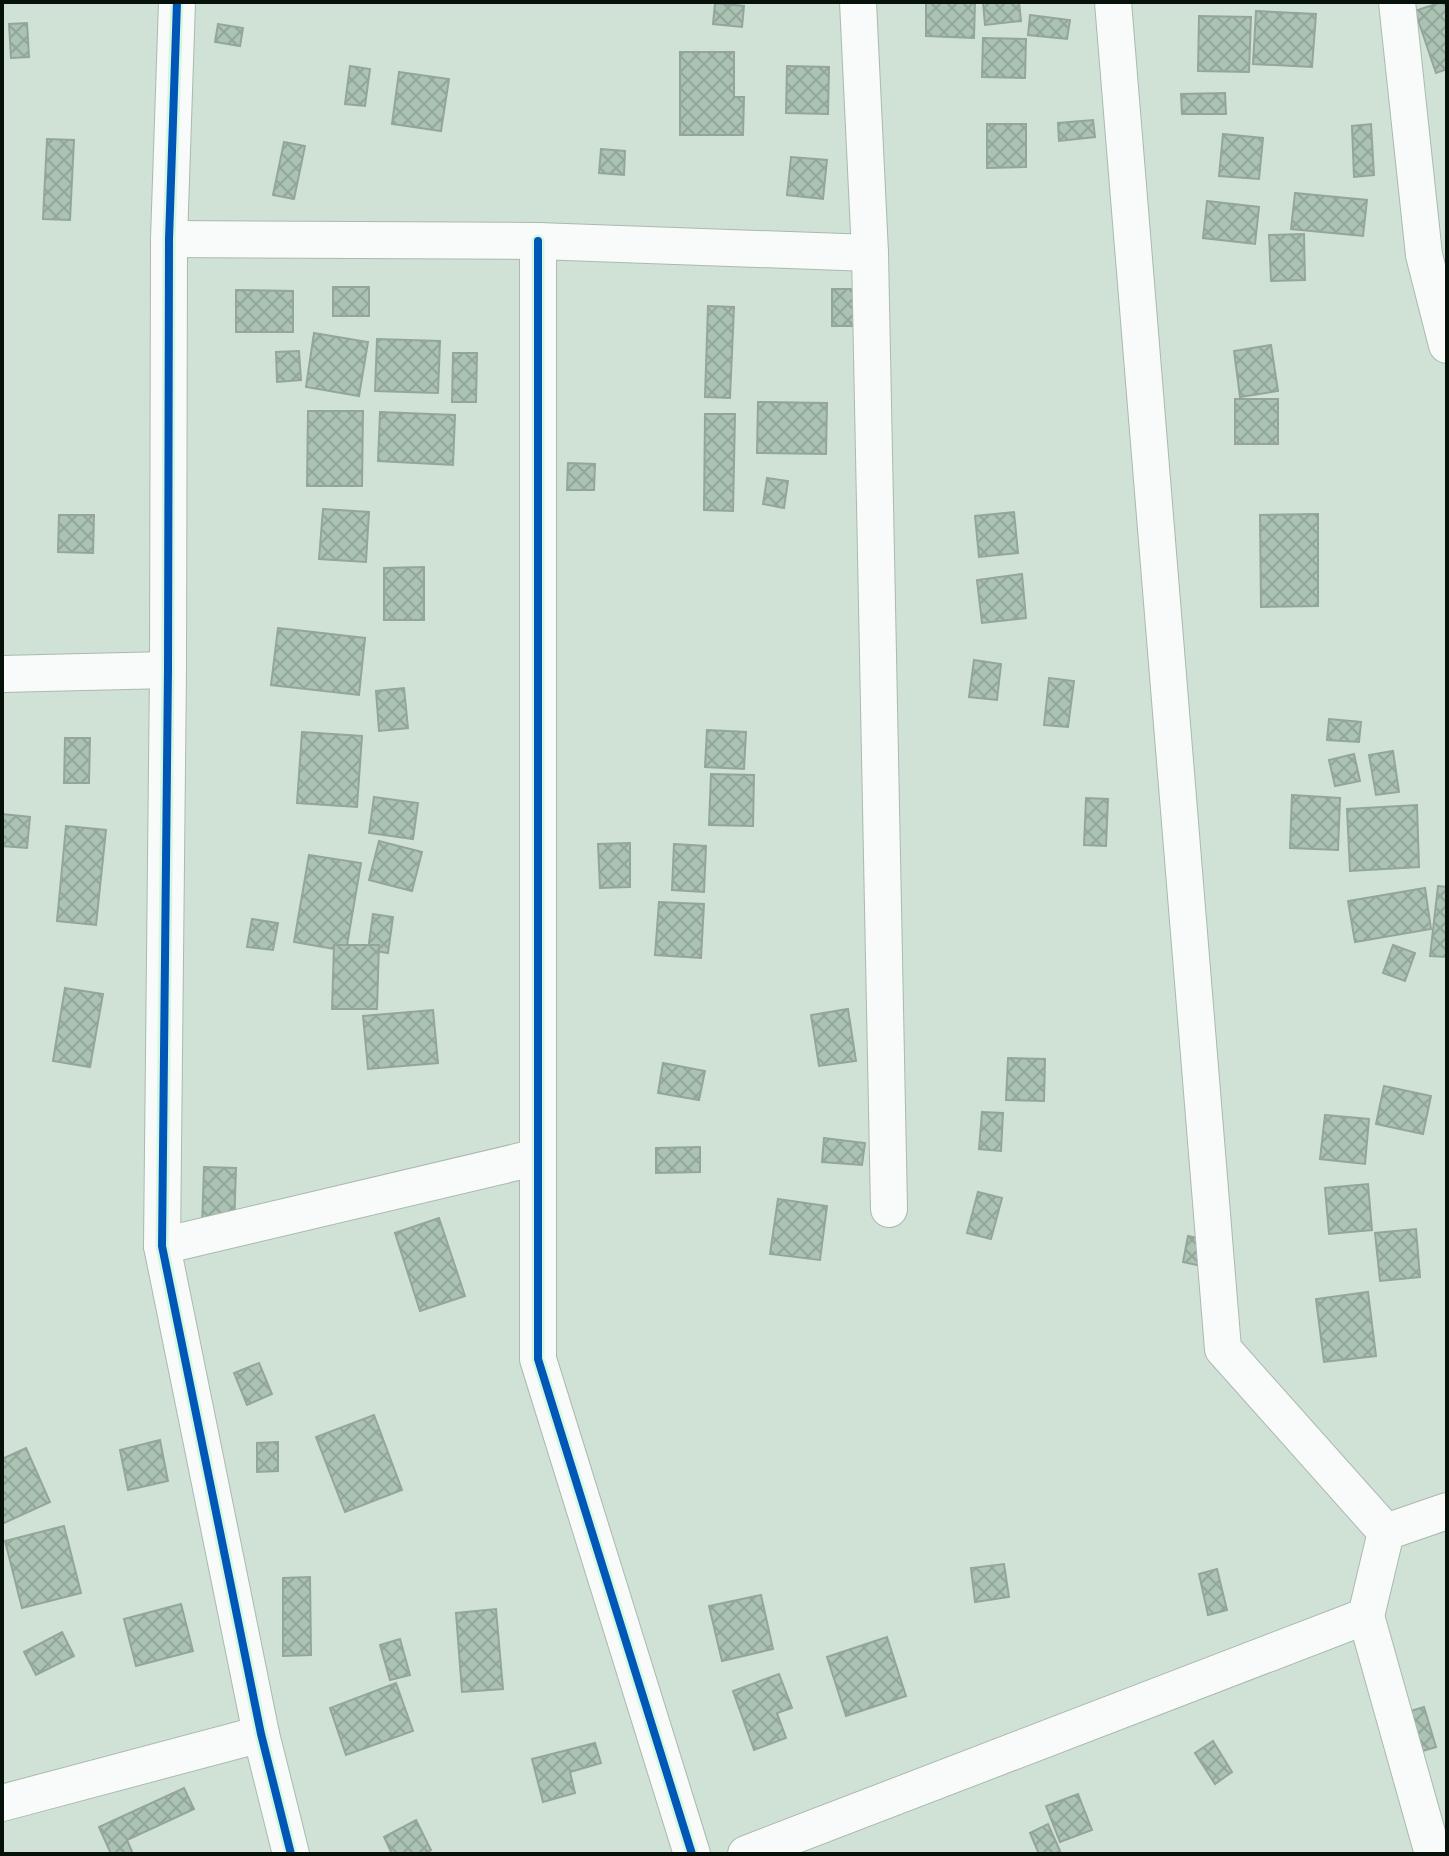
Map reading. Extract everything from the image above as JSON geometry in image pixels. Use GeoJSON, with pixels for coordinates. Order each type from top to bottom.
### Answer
{"type":"FeatureCollection","features":[{"type":"Feature","properties":{"kind":"street"},"geometry":{"type":"LineString","coordinates":[[177,2],[169,239],[162,1246],[261,1734],[291,1854]]}},
{"type":"Feature","properties":{"kind":"street"},"geometry":{"type":"LineString","coordinates":[[858,2],[870,253],[889,1209]]}},
{"type":"Feature","properties":{"kind":"street"},"geometry":{"type":"LineString","coordinates":[[1113,2],[1223,1349],[1386,1532]]}},
{"type":"Feature","properties":{"kind":"street"},"geometry":{"type":"LineString","coordinates":[[1397,2],[1434,209],[1424,255],[1447,345]]}},
{"type":"Feature","properties":{"kind":"street"},"geometry":{"type":"LineString","coordinates":[[169,239],[538,241],[870,253]]}},
{"type":"Feature","properties":{"kind":"street"},"geometry":{"type":"LineString","coordinates":[[538,241],[538,1359],[692,1854]]}},
{"type":"Feature","properties":{"kind":"street"},"geometry":{"type":"LineString","coordinates":[[2,674],[168,670]]}},
{"type":"Feature","properties":{"kind":"street"},"geometry":{"type":"LineString","coordinates":[[162,1246],[538,1157]]}},
{"type":"Feature","properties":{"kind":"street"},"geometry":{"type":"LineString","coordinates":[[1386,1532],[1447,1511]]}},
{"type":"Feature","properties":{"kind":"street"},"geometry":{"type":"LineString","coordinates":[[1386,1532],[1366,1616],[1433,1854]]}},
{"type":"Feature","properties":{"kind":"street"},"geometry":{"type":"LineString","coordinates":[[746,1854],[1366,1616]]}},
{"type":"Feature","properties":{"kind":"street"},"geometry":{"type":"LineString","coordinates":[[2,1803],[261,1734]]}},
{"type":"Feature","properties":{"kind":"building"},"geometry":{"type":"Polygon","coordinates":[[[926,2],[975,2],[974,38],[926,36],[926,2]]]}},
{"type":"Feature","properties":{"kind":"building"},"geometry":{"type":"Polygon","coordinates":[[[983,2],[1019,2],[1021,21],[985,25],[983,2]]]}},
{"type":"Feature","properties":{"kind":"building"},"geometry":{"type":"Polygon","coordinates":[[[1447,2],[1447,69],[1436,73],[1415,11],[1447,2]]]}},
{"type":"Feature","properties":{"kind":"building"},"geometry":{"type":"Polygon","coordinates":[[[715,3],[744,6],[742,27],[713,24],[715,3]]]}},
{"type":"Feature","properties":{"kind":"building"},"geometry":{"type":"Polygon","coordinates":[[[1256,11],[1316,14],[1312,67],[1253,64],[1256,11]]]}},
{"type":"Feature","properties":{"kind":"building"},"geometry":{"type":"Polygon","coordinates":[[[1030,15],[1070,20],[1067,39],[1028,35],[1030,15]]]}},
{"type":"Feature","properties":{"kind":"building"},"geometry":{"type":"Polygon","coordinates":[[[1199,16],[1251,17],[1249,72],[1198,71],[1199,16]]]}},
{"type":"Feature","properties":{"kind":"building"},"geometry":{"type":"Polygon","coordinates":[[[27,23],[29,57],[11,58],[9,24],[27,23]]]}},
{"type":"Feature","properties":{"kind":"building"},"geometry":{"type":"Polygon","coordinates":[[[218,24],[243,28],[240,46],[215,42],[218,24]]]}},
{"type":"Feature","properties":{"kind":"building"},"geometry":{"type":"Polygon","coordinates":[[[983,38],[1026,39],[1025,78],[982,77],[983,38]]]}},
{"type":"Feature","properties":{"kind":"building"},"geometry":{"type":"Polygon","coordinates":[[[680,52],[734,52],[734,97],[744,97],[743,135],[680,135],[680,52]]]}},
{"type":"Feature","properties":{"kind":"building"},"geometry":{"type":"Polygon","coordinates":[[[350,66],[370,69],[365,106],[345,104],[350,66]]]}},
{"type":"Feature","properties":{"kind":"building"},"geometry":{"type":"Polygon","coordinates":[[[787,66],[829,67],[828,114],[786,113],[787,66]]]}},
{"type":"Feature","properties":{"kind":"building"},"geometry":{"type":"Polygon","coordinates":[[[399,72],[449,79],[441,131],[392,124],[399,72]]]}},
{"type":"Feature","properties":{"kind":"building"},"geometry":{"type":"Polygon","coordinates":[[[1225,93],[1226,114],[1182,114],[1181,94],[1225,93]]]}},
{"type":"Feature","properties":{"kind":"building"},"geometry":{"type":"Polygon","coordinates":[[[1093,120],[1095,137],[1059,141],[1058,123],[1093,120]]]}},
{"type":"Feature","properties":{"kind":"building"},"geometry":{"type":"Polygon","coordinates":[[[987,124],[1026,124],[1026,167],[987,168],[987,124]]]}},
{"type":"Feature","properties":{"kind":"building"},"geometry":{"type":"Polygon","coordinates":[[[1371,124],[1374,175],[1354,177],[1352,126],[1371,124]]]}},
{"type":"Feature","properties":{"kind":"building"},"geometry":{"type":"Polygon","coordinates":[[[1223,134],[1263,138],[1259,179],[1219,176],[1223,134]]]}},
{"type":"Feature","properties":{"kind":"building"},"geometry":{"type":"Polygon","coordinates":[[[47,139],[74,140],[70,220],[43,219],[47,139]]]}},
{"type":"Feature","properties":{"kind":"building"},"geometry":{"type":"Polygon","coordinates":[[[284,142],[305,146],[294,199],[273,195],[284,142]]]}},
{"type":"Feature","properties":{"kind":"building"},"geometry":{"type":"Polygon","coordinates":[[[601,149],[625,151],[624,175],[599,173],[601,149]]]}},
{"type":"Feature","properties":{"kind":"building"},"geometry":{"type":"Polygon","coordinates":[[[791,157],[827,160],[823,199],[787,195],[791,157]]]}},
{"type":"Feature","properties":{"kind":"building"},"geometry":{"type":"Polygon","coordinates":[[[1295,193],[1367,200],[1363,236],[1291,229],[1295,193]]]}},
{"type":"Feature","properties":{"kind":"building"},"geometry":{"type":"Polygon","coordinates":[[[1207,201],[1259,207],[1255,244],[1203,238],[1207,201]]]}},
{"type":"Feature","properties":{"kind":"building"},"geometry":{"type":"Polygon","coordinates":[[[1304,234],[1305,280],[1271,281],[1269,235],[1304,234]]]}},
{"type":"Feature","properties":{"kind":"building"},"geometry":{"type":"Polygon","coordinates":[[[333,287],[369,287],[369,316],[333,316],[333,287]]]}},
{"type":"Feature","properties":{"kind":"building"},"geometry":{"type":"Polygon","coordinates":[[[832,289],[858,289],[857,326],[832,326],[832,289]]]}},
{"type":"Feature","properties":{"kind":"building"},"geometry":{"type":"Polygon","coordinates":[[[236,290],[293,291],[293,332],[236,332],[236,290]]]}},
{"type":"Feature","properties":{"kind":"building"},"geometry":{"type":"Polygon","coordinates":[[[708,306],[734,307],[730,398],[705,397],[708,306]]]}},
{"type":"Feature","properties":{"kind":"building"},"geometry":{"type":"Polygon","coordinates":[[[314,333],[368,342],[359,396],[306,387],[314,333]]]}},
{"type":"Feature","properties":{"kind":"building"},"geometry":{"type":"Polygon","coordinates":[[[377,339],[440,341],[438,393],[375,391],[377,339]]]}},
{"type":"Feature","properties":{"kind":"building"},"geometry":{"type":"Polygon","coordinates":[[[1271,345],[1278,391],[1240,397],[1234,351],[1271,345]]]}},
{"type":"Feature","properties":{"kind":"building"},"geometry":{"type":"Polygon","coordinates":[[[299,351],[301,380],[277,382],[276,352],[299,351]]]}},
{"type":"Feature","properties":{"kind":"building"},"geometry":{"type":"Polygon","coordinates":[[[453,353],[477,353],[476,402],[452,402],[453,353]]]}},
{"type":"Feature","properties":{"kind":"building"},"geometry":{"type":"Polygon","coordinates":[[[1235,399],[1278,399],[1278,444],[1235,444],[1235,399]]]}},
{"type":"Feature","properties":{"kind":"building"},"geometry":{"type":"Polygon","coordinates":[[[758,402],[827,403],[826,454],[757,453],[758,402]]]}},
{"type":"Feature","properties":{"kind":"building"},"geometry":{"type":"Polygon","coordinates":[[[308,411],[363,411],[362,486],[307,486],[308,411]]]}},
{"type":"Feature","properties":{"kind":"building"},"geometry":{"type":"Polygon","coordinates":[[[380,412],[455,415],[453,465],[378,461],[380,412]]]}},
{"type":"Feature","properties":{"kind":"building"},"geometry":{"type":"Polygon","coordinates":[[[705,414],[735,414],[733,511],[704,510],[705,414]]]}},
{"type":"Feature","properties":{"kind":"building"},"geometry":{"type":"Polygon","coordinates":[[[568,463],[595,464],[594,490],[567,490],[568,463]]]}},
{"type":"Feature","properties":{"kind":"building"},"geometry":{"type":"Polygon","coordinates":[[[767,478],[788,481],[784,508],[763,504],[767,478]]]}},
{"type":"Feature","properties":{"kind":"building"},"geometry":{"type":"Polygon","coordinates":[[[323,509],[369,512],[366,562],[319,559],[323,509]]]}},
{"type":"Feature","properties":{"kind":"building"},"geometry":{"type":"Polygon","coordinates":[[[1014,512],[1018,553],[979,557],[975,516],[1014,512]]]}},
{"type":"Feature","properties":{"kind":"building"},"geometry":{"type":"Polygon","coordinates":[[[1318,514],[1318,606],[1261,607],[1260,515],[1318,514]]]}},
{"type":"Feature","properties":{"kind":"building"},"geometry":{"type":"Polygon","coordinates":[[[59,515],[94,515],[93,553],[58,552],[59,515]]]}},
{"type":"Feature","properties":{"kind":"building"},"geometry":{"type":"Polygon","coordinates":[[[424,567],[424,620],[384,620],[384,568],[424,567]]]}},
{"type":"Feature","properties":{"kind":"building"},"geometry":{"type":"Polygon","coordinates":[[[1022,574],[1026,618],[982,623],[977,580],[1022,574]]]}},
{"type":"Feature","properties":{"kind":"building"},"geometry":{"type":"Polygon","coordinates":[[[278,628],[365,638],[359,695],[271,685],[278,628]]]}},
{"type":"Feature","properties":{"kind":"building"},"geometry":{"type":"Polygon","coordinates":[[[974,660],[1001,664],[997,700],[969,697],[974,660]]]}},
{"type":"Feature","properties":{"kind":"building"},"geometry":{"type":"Polygon","coordinates":[[[1049,678],[1074,681],[1068,727],[1044,725],[1049,678]]]}},
{"type":"Feature","properties":{"kind":"building"},"geometry":{"type":"Polygon","coordinates":[[[404,688],[408,728],[379,731],[376,691],[404,688]]]}},
{"type":"Feature","properties":{"kind":"building"},"geometry":{"type":"Polygon","coordinates":[[[1329,719],[1361,722],[1359,742],[1327,740],[1329,719]]]}},
{"type":"Feature","properties":{"kind":"building"},"geometry":{"type":"Polygon","coordinates":[[[707,730],[746,732],[744,769],[705,767],[707,730]]]}},
{"type":"Feature","properties":{"kind":"building"},"geometry":{"type":"Polygon","coordinates":[[[302,732],[362,736],[357,807],[297,803],[302,732]]]}},
{"type":"Feature","properties":{"kind":"building"},"geometry":{"type":"Polygon","coordinates":[[[65,738],[90,738],[89,783],[64,783],[65,738]]]}},
{"type":"Feature","properties":{"kind":"building"},"geometry":{"type":"Polygon","coordinates":[[[1393,751],[1399,792],[1376,795],[1369,755],[1393,751]]]}},
{"type":"Feature","properties":{"kind":"building"},"geometry":{"type":"Polygon","coordinates":[[[1354,754],[1360,781],[1335,786],[1329,760],[1354,754]]]}},
{"type":"Feature","properties":{"kind":"building"},"geometry":{"type":"Polygon","coordinates":[[[711,774],[754,775],[753,826],[709,825],[711,774]]]}},
{"type":"Feature","properties":{"kind":"building"},"geometry":{"type":"Polygon","coordinates":[[[1292,795],[1340,798],[1338,850],[1290,848],[1292,795]]]}},
{"type":"Feature","properties":{"kind":"building"},"geometry":{"type":"Polygon","coordinates":[[[374,797],[418,803],[413,839],[369,833],[374,797]]]}},
{"type":"Feature","properties":{"kind":"building"},"geometry":{"type":"Polygon","coordinates":[[[1086,798],[1108,799],[1106,846],[1084,845],[1086,798]]]}},
{"type":"Feature","properties":{"kind":"building"},"geometry":{"type":"Polygon","coordinates":[[[1417,805],[1419,867],[1350,871],[1347,809],[1417,805]]]}},
{"type":"Feature","properties":{"kind":"building"},"geometry":{"type":"Polygon","coordinates":[[[2,814],[30,817],[27,848],[2,846],[2,814]]]}},
{"type":"Feature","properties":{"kind":"building"},"geometry":{"type":"Polygon","coordinates":[[[66,826],[106,830],[96,925],[57,921],[66,826]]]}},
{"type":"Feature","properties":{"kind":"building"},"geometry":{"type":"Polygon","coordinates":[[[379,841],[422,852],[412,891],[369,880],[379,841]]]}},
{"type":"Feature","properties":{"kind":"building"},"geometry":{"type":"Polygon","coordinates":[[[630,843],[630,887],[600,888],[598,844],[630,843]]]}},
{"type":"Feature","properties":{"kind":"building"},"geometry":{"type":"Polygon","coordinates":[[[674,844],[706,846],[704,892],[672,890],[674,844]]]}},
{"type":"Feature","properties":{"kind":"building"},"geometry":{"type":"Polygon","coordinates":[[[309,855],[361,863],[346,951],[294,942],[309,855]]]}},
{"type":"Feature","properties":{"kind":"building"},"geometry":{"type":"Polygon","coordinates":[[[1438,886],[1447,887],[1447,957],[1430,956],[1438,886]]]}},
{"type":"Feature","properties":{"kind":"building"},"geometry":{"type":"Polygon","coordinates":[[[1425,888],[1431,929],[1355,942],[1348,901],[1425,888]]]}},
{"type":"Feature","properties":{"kind":"building"},"geometry":{"type":"Polygon","coordinates":[[[659,902],[704,904],[701,958],[655,955],[659,902]]]}},
{"type":"Feature","properties":{"kind":"building"},"geometry":{"type":"Polygon","coordinates":[[[373,914],[393,917],[388,953],[368,950],[373,914]]]}},
{"type":"Feature","properties":{"kind":"building"},"geometry":{"type":"Polygon","coordinates":[[[252,919],[278,923],[273,950],[247,947],[252,919]]]}},
{"type":"Feature","properties":{"kind":"building"},"geometry":{"type":"Polygon","coordinates":[[[334,945],[379,945],[377,1009],[332,1009],[334,945]]]}},
{"type":"Feature","properties":{"kind":"building"},"geometry":{"type":"Polygon","coordinates":[[[1393,945],[1415,953],[1405,981],[1383,973],[1393,945]]]}},
{"type":"Feature","properties":{"kind":"building"},"geometry":{"type":"Polygon","coordinates":[[[65,988],[103,994],[90,1067],[53,1061],[65,988]]]}},
{"type":"Feature","properties":{"kind":"building"},"geometry":{"type":"Polygon","coordinates":[[[848,1009],[856,1061],[819,1066],[811,1015],[848,1009]]]}},
{"type":"Feature","properties":{"kind":"building"},"geometry":{"type":"Polygon","coordinates":[[[433,1010],[438,1063],[368,1069],[363,1016],[433,1010]]]}},
{"type":"Feature","properties":{"kind":"building"},"geometry":{"type":"Polygon","coordinates":[[[1008,1058],[1045,1059],[1044,1101],[1006,1100],[1008,1058]]]}},
{"type":"Feature","properties":{"kind":"building"},"geometry":{"type":"Polygon","coordinates":[[[663,1063],[705,1071],[699,1100],[658,1093],[663,1063]]]}},
{"type":"Feature","properties":{"kind":"building"},"geometry":{"type":"Polygon","coordinates":[[[1384,1086],[1431,1096],[1423,1134],[1376,1124],[1384,1086]]]}},
{"type":"Feature","properties":{"kind":"building"},"geometry":{"type":"Polygon","coordinates":[[[982,1112],[1003,1113],[1001,1151],[979,1149],[982,1112]]]}},
{"type":"Feature","properties":{"kind":"building"},"geometry":{"type":"Polygon","coordinates":[[[1325,1115],[1369,1119],[1365,1164],[1320,1159],[1325,1115]]]}},
{"type":"Feature","properties":{"kind":"building"},"geometry":{"type":"Polygon","coordinates":[[[824,1138],[865,1143],[862,1165],[822,1162],[824,1138]]]}},
{"type":"Feature","properties":{"kind":"building"},"geometry":{"type":"Polygon","coordinates":[[[700,1147],[700,1172],[656,1173],[656,1148],[700,1147]]]}},
{"type":"Feature","properties":{"kind":"building"},"geometry":{"type":"Polygon","coordinates":[[[204,1167],[236,1168],[234,1229],[202,1228],[204,1167]]]}},
{"type":"Feature","properties":{"kind":"building"},"geometry":{"type":"Polygon","coordinates":[[[1368,1184],[1372,1230],[1329,1234],[1325,1188],[1368,1184]]]}},
{"type":"Feature","properties":{"kind":"building"},"geometry":{"type":"Polygon","coordinates":[[[978,1192],[1002,1198],[991,1239],[967,1233],[978,1192]]]}},
{"type":"Feature","properties":{"kind":"building"},"geometry":{"type":"Polygon","coordinates":[[[778,1199],[827,1206],[820,1260],[770,1254],[778,1199]]]}},
{"type":"Feature","properties":{"kind":"building"},"geometry":{"type":"Polygon","coordinates":[[[439,1218],[465,1296],[420,1311],[395,1233],[439,1218]]]}},
{"type":"Feature","properties":{"kind":"building"},"geometry":{"type":"Polygon","coordinates":[[[1416,1229],[1420,1277],[1380,1281],[1375,1233],[1416,1229]]]}},
{"type":"Feature","properties":{"kind":"building"},"geometry":{"type":"Polygon","coordinates":[[[1188,1236],[1207,1240],[1202,1266],[1183,1262],[1188,1236]]]}},
{"type":"Feature","properties":{"kind":"building"},"geometry":{"type":"Polygon","coordinates":[[[1368,1292],[1376,1356],[1324,1362],[1316,1299],[1368,1292]]]}},
{"type":"Feature","properties":{"kind":"building"},"geometry":{"type":"Polygon","coordinates":[[[259,1363],[272,1394],[247,1405],[234,1373],[259,1363]]]}},
{"type":"Feature","properties":{"kind":"building"},"geometry":{"type":"Polygon","coordinates":[[[374,1415],[402,1490],[345,1512],[316,1437],[374,1415]]]}},
{"type":"Feature","properties":{"kind":"building"},"geometry":{"type":"Polygon","coordinates":[[[160,1440],[168,1481],[128,1490],[120,1450],[160,1440]]]}},
{"type":"Feature","properties":{"kind":"building"},"geometry":{"type":"Polygon","coordinates":[[[278,1442],[278,1471],[257,1472],[257,1443],[278,1442]]]}},
{"type":"Feature","properties":{"kind":"building"},"geometry":{"type":"Polygon","coordinates":[[[26,1448],[50,1502],[2,1524],[2,1459],[26,1448]]]}},
{"type":"Feature","properties":{"kind":"building"},"geometry":{"type":"Polygon","coordinates":[[[64,1526],[81,1593],[22,1608],[5,1541],[64,1526]]]}},
{"type":"Feature","properties":{"kind":"building"},"geometry":{"type":"Polygon","coordinates":[[[1004,1564],[1009,1597],[975,1602],[971,1568],[1004,1564]]]}},
{"type":"Feature","properties":{"kind":"building"},"geometry":{"type":"Polygon","coordinates":[[[1217,1569],[1227,1610],[1208,1615],[1199,1574],[1217,1569]]]}},
{"type":"Feature","properties":{"kind":"building"},"geometry":{"type":"Polygon","coordinates":[[[310,1577],[311,1655],[283,1656],[283,1578],[310,1577]]]}},
{"type":"Feature","properties":{"kind":"building"},"geometry":{"type":"Polygon","coordinates":[[[761,1595],[773,1649],[722,1661],[709,1606],[761,1595]]]}},
{"type":"Feature","properties":{"kind":"building"},"geometry":{"type":"Polygon","coordinates":[[[181,1604],[193,1651],[136,1666],[124,1619],[181,1604]]]}},
{"type":"Feature","properties":{"kind":"building"},"geometry":{"type":"Polygon","coordinates":[[[496,1609],[503,1689],[462,1692],[456,1613],[496,1609]]]}},
{"type":"Feature","properties":{"kind":"building"},"geometry":{"type":"Polygon","coordinates":[[[62,1632],[74,1656],[36,1675],[24,1652],[62,1632]]]}},
{"type":"Feature","properties":{"kind":"building"},"geometry":{"type":"Polygon","coordinates":[[[887,1637],[906,1696],[846,1716],[827,1657],[887,1637]]]}},
{"type":"Feature","properties":{"kind":"building"},"geometry":{"type":"Polygon","coordinates":[[[400,1639],[410,1675],[390,1680],[380,1645],[400,1639]]]}},
{"type":"Feature","properties":{"kind":"building"},"geometry":{"type":"Polygon","coordinates":[[[779,1674],[792,1708],[777,1713],[786,1738],[754,1750],[733,1691],[779,1674]]]}},
{"type":"Feature","properties":{"kind":"building"},"geometry":{"type":"Polygon","coordinates":[[[396,1683],[413,1731],[346,1755],[330,1708],[396,1683]]]}},
{"type":"Feature","properties":{"kind":"building"},"geometry":{"type":"Polygon","coordinates":[[[1424,1707],[1436,1747],[1399,1758],[1387,1718],[1424,1707]]]}},
{"type":"Feature","properties":{"kind":"building"},"geometry":{"type":"Polygon","coordinates":[[[1213,1741],[1232,1772],[1215,1784],[1195,1753],[1213,1741]]]}},
{"type":"Feature","properties":{"kind":"building"},"geometry":{"type":"Polygon","coordinates":[[[595,1743],[601,1763],[570,1772],[575,1793],[543,1802],[532,1759],[595,1743]]]}},
{"type":"Feature","properties":{"kind":"building"},"geometry":{"type":"Polygon","coordinates":[[[184,1788],[194,1809],[127,1840],[133,1854],[111,1854],[99,1827],[184,1788]]]}},
{"type":"Feature","properties":{"kind":"building"},"geometry":{"type":"Polygon","coordinates":[[[1078,1794],[1092,1830],[1060,1842],[1046,1806],[1078,1794]]]}},
{"type":"Feature","properties":{"kind":"building"},"geometry":{"type":"Polygon","coordinates":[[[416,1820],[431,1850],[423,1854],[392,1854],[384,1837],[416,1820]]]}},
{"type":"Feature","properties":{"kind":"building"},"geometry":{"type":"Polygon","coordinates":[[[1048,1824],[1060,1851],[1039,1854],[1030,1833],[1048,1824]]]}},
{"type":"Feature","properties":{"kind":"cycle path"},"geometry":{"type":"LineString","coordinates":[[177,2],[169,239],[162,1246],[261,1734],[291,1854]]}},
{"type":"Feature","properties":{"kind":"cycle path"},"geometry":{"type":"LineString","coordinates":[[538,241],[538,1359],[692,1854]]}}]}
